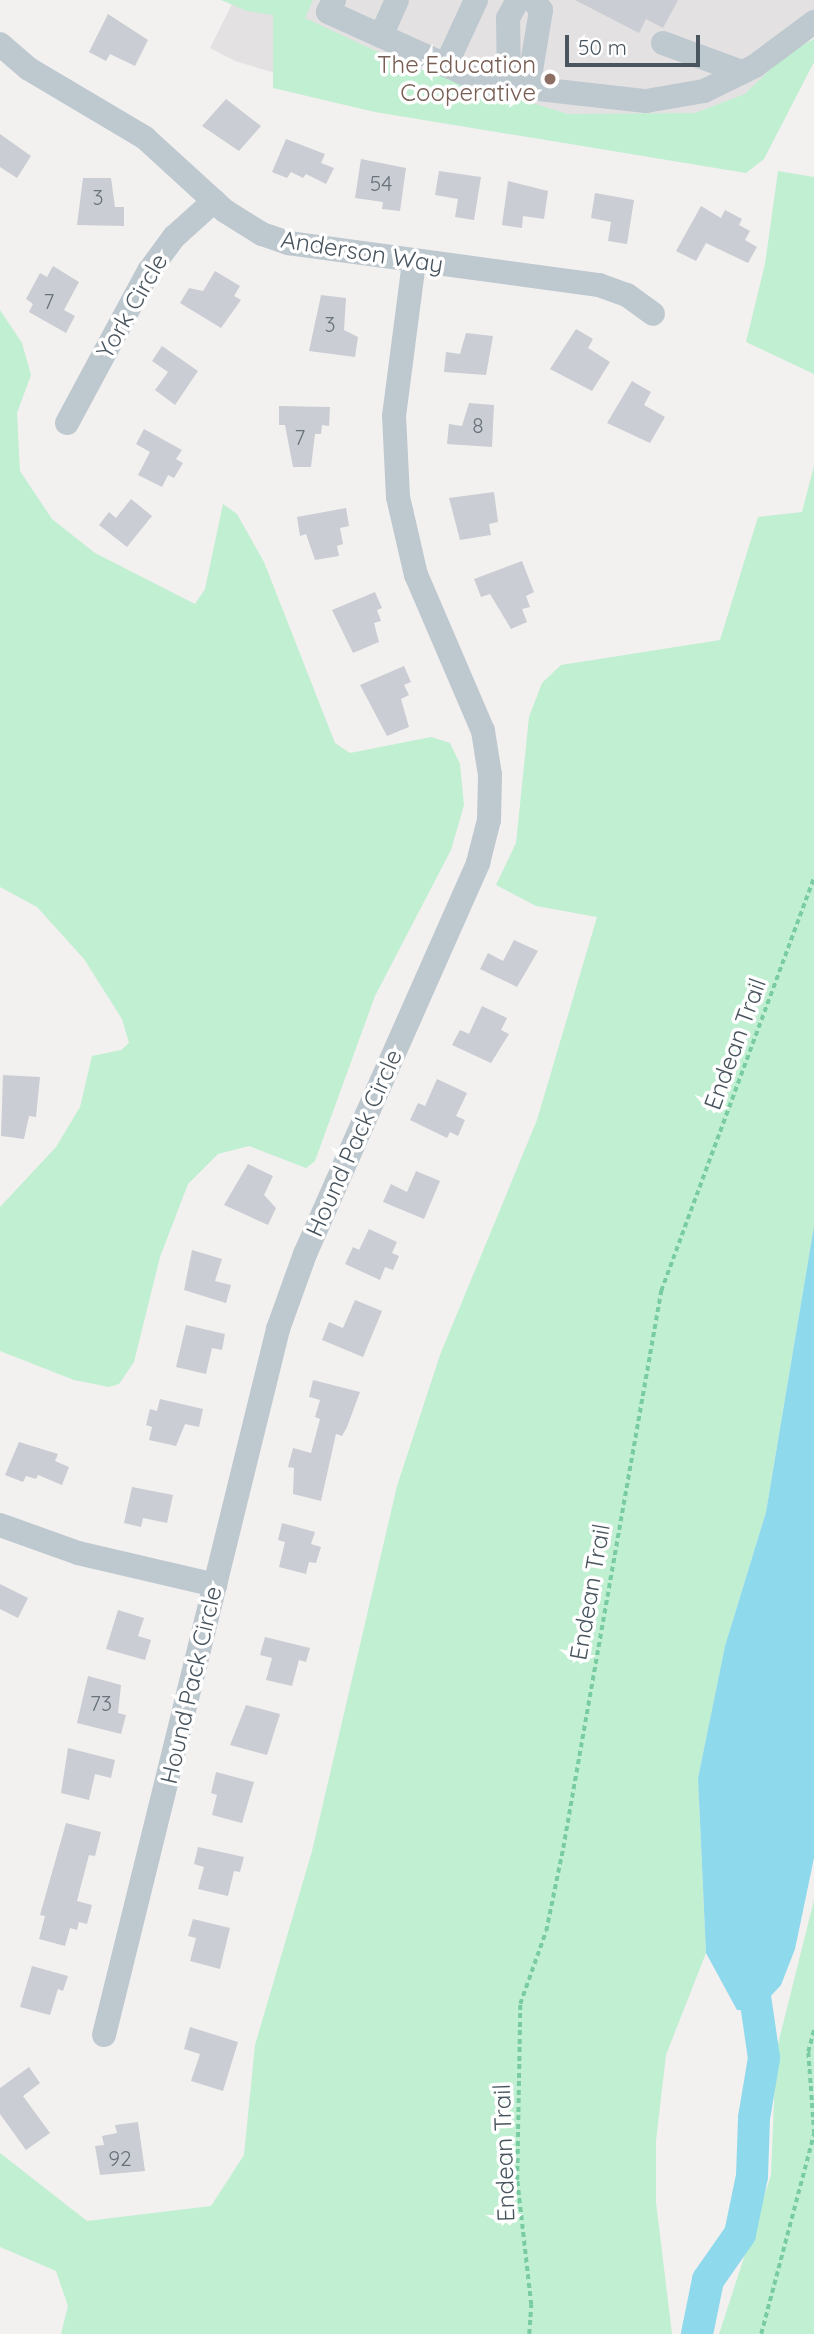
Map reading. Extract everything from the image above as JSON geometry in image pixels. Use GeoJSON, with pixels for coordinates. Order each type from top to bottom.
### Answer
{"type":"FeatureCollection","features":[{"type":"Feature","properties":{"kind":"street"},"geometry":{"type":"LineString","coordinates":[[381,36],[397,0]]}},
{"type":"Feature","properties":{"kind":"street"},"geometry":{"type":"LineString","coordinates":[[446,65],[476,0]]}},
{"type":"Feature","properties":{"kind":"street"},"geometry":{"type":"LineString","coordinates":[[518,0],[508,18],[518,87]]}},
{"type":"Feature","properties":{"kind":"street"},"geometry":{"type":"LineString","coordinates":[[518,87],[541,10],[533,0]]}},
{"type":"Feature","properties":{"kind":"street"},"geometry":{"type":"LineString","coordinates":[[331,6],[381,36],[485,83],[646,101],[704,91],[741,72],[814,22]]}},
{"type":"Feature","properties":{"kind":"street"},"geometry":{"type":"LineString","coordinates":[[663,43],[741,72]]}},
{"type":"Feature","properties":{"kind":"street","name":"Anderson Way"},"geometry":{"type":"LineString","coordinates":[[0,44],[29,69],[145,138],[214,201],[248,227],[288,243],[599,285],[627,295],[653,314]]}},
{"type":"Feature","properties":{"kind":"street","name":"York Circle"},"geometry":{"type":"LineString","coordinates":[[67,423],[149,271],[174,236],[214,201]]}},
{"type":"Feature","properties":{"kind":"street","name":"Hound Pack Circle"},"geometry":{"type":"LineString","coordinates":[[104,2035],[289,1295],[478,863],[489,820],[490,775],[483,731],[416,575],[398,497],[394,416],[414,261]]}},
{"type":"Feature","properties":{"kind":"street"},"geometry":{"type":"LineString","coordinates":[[0,1525],[78,1553],[215,1585]]}},
{"type":"Feature","properties":{"kind":"path","name":"Endean Trail"},"geometry":{"type":"LineString","coordinates":[[528,2334],[531,2305],[517,2180],[520,2004],[546,1931],[563,1848],[661,1291],[814,878]]}},
{"type":"Feature","properties":{"kind":"path"},"geometry":{"type":"LineString","coordinates":[[761,2334],[814,2134],[808,2052],[814,2030]]}},
{"type":"Feature","properties":{"kind":"shaded area","name":"The Education Cooperative"},"geometry":{"type":"Polygon","coordinates":[[[234,0],[814,0],[814,29],[737,159],[275,73],[235,61],[210,48],[234,0]]]}},
{"type":"Feature","properties":{"kind":"green space"},"geometry":{"type":"Polygon","coordinates":[[[221,0],[313,0],[305,18],[404,64],[568,114],[695,113],[745,94],[787,53],[814,39],[814,62],[764,159],[746,173],[375,112],[273,88],[273,15],[247,11],[221,0]]]}},
{"type":"Feature","properties":{"kind":"green space"},"geometry":{"type":"Polygon","coordinates":[[[778,171],[814,177],[814,374],[746,342],[765,264],[778,171]]]}},
{"type":"Feature","properties":{"kind":"green space"},"geometry":{"type":"Polygon","coordinates":[[[0,310],[22,343],[31,375],[17,413],[20,471],[52,519],[95,553],[195,604],[205,589],[223,504],[237,514],[264,562],[335,743],[350,753],[431,737],[450,743],[460,764],[464,805],[451,850],[375,996],[315,1161],[306,1168],[249,1146],[218,1154],[188,1184],[160,1257],[134,1362],[119,1384],[109,1387],[74,1380],[0,1351],[0,1207],[56,1147],[80,1107],[92,1056],[121,1050],[129,1043],[122,1019],[84,959],[37,907],[0,887],[0,310]]]}},
{"type":"Feature","properties":{"kind":"green space"},"geometry":{"type":"Polygon","coordinates":[[[814,466],[814,1226],[766,1512],[725,1646],[698,1778],[706,1953],[666,2055],[656,2141],[656,2202],[672,2334],[61,2334],[68,2306],[56,2271],[0,2247],[0,2153],[87,2221],[211,2206],[244,2155],[255,2045],[312,1851],[397,1486],[440,1355],[537,1120],[597,917],[536,906],[496,885],[516,843],[529,717],[542,683],[561,665],[720,640],[758,517],[802,512],[814,466]]]}},
{"type":"Feature","properties":{"kind":"green space"},"geometry":{"type":"Polygon","coordinates":[[[814,1900],[814,2334],[719,2334],[771,2175],[776,2052],[814,1900]]]}},
{"type":"Feature","properties":{"kind":"water"},"geometry":{"type":"Polygon","coordinates":[[[814,1226],[814,1858],[795,1949],[781,1985],[757,2011],[737,2010],[706,1953],[698,1778],[725,1646],[766,1512],[814,1226]]]}},
{"type":"Feature","properties":{"kind":"building"},"geometry":{"type":"Polygon","coordinates":[[[575,0],[678,0],[663,28],[646,19],[639,33],[575,0]]]}},
{"type":"Feature","properties":{"kind":"building"},"geometry":{"type":"Polygon","coordinates":[[[108,14],[148,40],[135,66],[110,54],[106,61],[89,52],[108,14]]]}},
{"type":"Feature","properties":{"kind":"building"},"geometry":{"type":"Polygon","coordinates":[[[226,99],[261,126],[239,151],[202,126],[226,99]]]}},
{"type":"Feature","properties":{"kind":"building"},"geometry":{"type":"Polygon","coordinates":[[[0,134],[31,156],[17,178],[0,167],[0,134]]]}},
{"type":"Feature","properties":{"kind":"building"},"geometry":{"type":"Polygon","coordinates":[[[286,139],[325,154],[321,163],[334,168],[326,184],[306,174],[303,178],[291,172],[287,178],[272,172],[286,139]]]}},
{"type":"Feature","properties":{"kind":"building"},"geometry":{"type":"Polygon","coordinates":[[[361,159],[406,168],[400,211],[382,209],[383,202],[355,198],[361,159]]]}},
{"type":"Feature","properties":{"kind":"building"},"geometry":{"type":"Polygon","coordinates":[[[439,171],[481,177],[474,220],[455,217],[458,199],[435,195],[439,171]]]}},
{"type":"Feature","properties":{"kind":"building"},"geometry":{"type":"Polygon","coordinates":[[[83,178],[111,178],[115,207],[124,207],[124,226],[77,225],[83,178]]]}},
{"type":"Feature","properties":{"kind":"building"},"geometry":{"type":"Polygon","coordinates":[[[508,181],[548,191],[544,219],[523,216],[522,228],[502,225],[508,181]]]}},
{"type":"Feature","properties":{"kind":"building"},"geometry":{"type":"Polygon","coordinates":[[[595,193],[634,200],[627,244],[608,241],[611,222],[591,218],[595,193]]]}},
{"type":"Feature","properties":{"kind":"building"},"geometry":{"type":"Polygon","coordinates":[[[701,206],[721,218],[725,210],[742,219],[739,225],[750,231],[745,240],[757,247],[748,263],[706,243],[696,261],[676,251],[701,206]]]}},
{"type":"Feature","properties":{"kind":"building"},"geometry":{"type":"Polygon","coordinates":[[[53,266],[79,282],[64,310],[75,316],[66,333],[29,312],[33,304],[26,299],[40,273],[47,277],[53,266]]]}},
{"type":"Feature","properties":{"kind":"building"},"geometry":{"type":"Polygon","coordinates":[[[215,271],[240,286],[234,296],[241,300],[221,328],[180,303],[189,288],[203,291],[215,271]]]}},
{"type":"Feature","properties":{"kind":"building"},"geometry":{"type":"Polygon","coordinates":[[[321,295],[346,298],[344,330],[358,337],[355,357],[309,351],[321,295]]]}},
{"type":"Feature","properties":{"kind":"building"},"geometry":{"type":"Polygon","coordinates":[[[576,329],[593,339],[588,348],[610,362],[592,391],[550,369],[576,329]]]}},
{"type":"Feature","properties":{"kind":"building"},"geometry":{"type":"Polygon","coordinates":[[[466,333],[493,336],[486,375],[444,372],[446,352],[460,354],[466,333]]]}},
{"type":"Feature","properties":{"kind":"building"},"geometry":{"type":"Polygon","coordinates":[[[162,346],[198,371],[175,405],[155,390],[168,372],[152,361],[162,346]]]}},
{"type":"Feature","properties":{"kind":"building"},"geometry":{"type":"Polygon","coordinates":[[[632,381],[651,392],[644,405],[665,417],[650,443],[607,423],[632,381]]]}},
{"type":"Feature","properties":{"kind":"building"},"geometry":{"type":"Polygon","coordinates":[[[469,403],[494,405],[492,447],[447,444],[449,424],[462,426],[469,403]]]}},
{"type":"Feature","properties":{"kind":"building"},"geometry":{"type":"Polygon","coordinates":[[[279,406],[330,407],[329,426],[322,425],[321,434],[315,434],[311,467],[293,467],[285,425],[279,425],[279,406]]]}},
{"type":"Feature","properties":{"kind":"building"},"geometry":{"type":"Polygon","coordinates":[[[144,429],[182,450],[176,459],[183,463],[174,478],[168,475],[162,487],[138,475],[150,452],[136,444],[144,429]]]}},
{"type":"Feature","properties":{"kind":"building"},"geometry":{"type":"Polygon","coordinates":[[[494,492],[498,522],[489,524],[491,535],[460,540],[449,498],[494,492]]]}},
{"type":"Feature","properties":{"kind":"building"},"geometry":{"type":"Polygon","coordinates":[[[131,499],[152,516],[127,547],[99,525],[109,512],[116,518],[131,499]]]}},
{"type":"Feature","properties":{"kind":"building"},"geometry":{"type":"Polygon","coordinates":[[[346,508],[349,526],[340,528],[343,544],[337,546],[339,556],[315,560],[306,534],[300,536],[297,517],[346,508]]]}},
{"type":"Feature","properties":{"kind":"building"},"geometry":{"type":"Polygon","coordinates":[[[522,561],[534,592],[526,596],[530,607],[522,609],[527,622],[511,629],[490,594],[481,597],[474,579],[522,561]]]}},
{"type":"Feature","properties":{"kind":"building"},"geometry":{"type":"Polygon","coordinates":[[[375,592],[382,608],[377,610],[381,621],[374,623],[379,642],[353,653],[332,610],[375,592]]]}},
{"type":"Feature","properties":{"kind":"building"},"geometry":{"type":"Polygon","coordinates":[[[404,666],[411,682],[404,685],[409,695],[401,699],[409,727],[387,736],[360,685],[404,666]]]}},
{"type":"Feature","properties":{"kind":"building"},"geometry":{"type":"Polygon","coordinates":[[[514,940],[538,951],[517,987],[480,969],[488,953],[503,961],[514,940]]]}},
{"type":"Feature","properties":{"kind":"building"},"geometry":{"type":"Polygon","coordinates":[[[482,1006],[507,1018],[501,1030],[509,1034],[491,1063],[452,1045],[460,1030],[469,1034],[482,1006]]]}},
{"type":"Feature","properties":{"kind":"building"},"geometry":{"type":"Polygon","coordinates":[[[3,1075],[40,1077],[36,1117],[29,1116],[24,1139],[1,1136],[3,1075]]]}},
{"type":"Feature","properties":{"kind":"building"},"geometry":{"type":"Polygon","coordinates":[[[437,1079],[467,1093],[456,1116],[465,1120],[458,1136],[450,1132],[447,1138],[410,1120],[418,1103],[425,1106],[437,1079]]]}},
{"type":"Feature","properties":{"kind":"building"},"geometry":{"type":"Polygon","coordinates":[[[248,1164],[273,1176],[264,1195],[276,1208],[268,1225],[224,1205],[248,1164]]]}},
{"type":"Feature","properties":{"kind":"building"},"geometry":{"type":"Polygon","coordinates":[[[416,1171],[440,1181],[424,1219],[383,1202],[391,1184],[407,1192],[416,1171]]]}},
{"type":"Feature","properties":{"kind":"building"},"geometry":{"type":"Polygon","coordinates":[[[369,1229],[397,1242],[392,1253],[399,1256],[393,1270],[385,1267],[380,1280],[345,1264],[353,1247],[359,1250],[369,1229]]]}},
{"type":"Feature","properties":{"kind":"building"},"geometry":{"type":"Polygon","coordinates":[[[192,1250],[222,1259],[215,1281],[231,1285],[226,1303],[184,1290],[192,1250]]]}},
{"type":"Feature","properties":{"kind":"building"},"geometry":{"type":"Polygon","coordinates":[[[355,1300],[382,1311],[363,1357],[322,1340],[329,1322],[343,1328],[355,1300]]]}},
{"type":"Feature","properties":{"kind":"building"},"geometry":{"type":"Polygon","coordinates":[[[186,1325],[225,1334],[222,1350],[212,1348],[206,1374],[176,1367],[186,1325]]]}},
{"type":"Feature","properties":{"kind":"building"},"geometry":{"type":"Polygon","coordinates":[[[313,1380],[360,1392],[342,1436],[336,1434],[321,1501],[293,1494],[294,1468],[288,1467],[293,1448],[311,1453],[320,1419],[315,1417],[320,1400],[309,1397],[313,1380]]]}},
{"type":"Feature","properties":{"kind":"building"},"geometry":{"type":"Polygon","coordinates":[[[160,1399],[203,1409],[199,1427],[185,1424],[176,1446],[149,1440],[152,1427],[146,1425],[150,1409],[157,1411],[160,1399]]]}},
{"type":"Feature","properties":{"kind":"building"},"geometry":{"type":"Polygon","coordinates":[[[19,1442],[58,1454],[55,1461],[69,1467],[62,1485],[38,1475],[36,1479],[26,1476],[23,1482],[5,1475],[19,1442]]]}},
{"type":"Feature","properties":{"kind":"building"},"geometry":{"type":"Polygon","coordinates":[[[132,1487],[173,1495],[167,1523],[143,1518],[141,1527],[124,1523],[132,1487]]]}},
{"type":"Feature","properties":{"kind":"building"},"geometry":{"type":"Polygon","coordinates":[[[282,1523],[315,1532],[311,1544],[321,1547],[316,1563],[309,1562],[306,1574],[279,1567],[285,1542],[278,1540],[282,1523]]]}},
{"type":"Feature","properties":{"kind":"building"},"geometry":{"type":"Polygon","coordinates":[[[0,1584],[28,1598],[18,1618],[0,1609],[0,1584]]]}},
{"type":"Feature","properties":{"kind":"building"},"geometry":{"type":"Polygon","coordinates":[[[118,1610],[144,1618],[138,1636],[151,1640],[145,1660],[106,1649],[118,1610]]]}},
{"type":"Feature","properties":{"kind":"building"},"geometry":{"type":"Polygon","coordinates":[[[265,1637],[310,1648],[306,1662],[299,1660],[292,1686],[266,1680],[272,1658],[260,1655],[265,1637]]]}},
{"type":"Feature","properties":{"kind":"building"},"geometry":{"type":"Polygon","coordinates":[[[88,1676],[121,1685],[118,1713],[126,1715],[121,1734],[77,1723],[88,1676]]]}},
{"type":"Feature","properties":{"kind":"building"},"geometry":{"type":"Polygon","coordinates":[[[246,1705],[280,1714],[267,1755],[230,1745],[246,1705]]]}},
{"type":"Feature","properties":{"kind":"building"},"geometry":{"type":"Polygon","coordinates":[[[68,1748],[115,1760],[111,1778],[95,1774],[89,1800],[61,1793],[68,1748]]]}},
{"type":"Feature","properties":{"kind":"building"},"geometry":{"type":"Polygon","coordinates":[[[216,1772],[254,1782],[242,1823],[212,1815],[217,1795],[211,1793],[216,1772]]]}},
{"type":"Feature","properties":{"kind":"building"},"geometry":{"type":"Polygon","coordinates":[[[66,1823],[101,1832],[95,1856],[89,1855],[77,1901],[92,1905],[87,1924],[79,1922],[77,1930],[70,1928],[65,1946],[39,1939],[45,1916],[40,1915],[66,1823]]]}},
{"type":"Feature","properties":{"kind":"building"},"geometry":{"type":"Polygon","coordinates":[[[198,1847],[244,1857],[240,1872],[234,1871],[228,1896],[198,1889],[204,1867],[194,1864],[198,1847]]]}},
{"type":"Feature","properties":{"kind":"building"},"geometry":{"type":"Polygon","coordinates":[[[193,1919],[230,1928],[220,1969],[190,1961],[196,1938],[188,1936],[193,1919]]]}},
{"type":"Feature","properties":{"kind":"building"},"geometry":{"type":"Polygon","coordinates":[[[32,1966],[68,1976],[63,1991],[58,1989],[50,2015],[20,2007],[32,1966]]]}},
{"type":"Feature","properties":{"kind":"building"},"geometry":{"type":"Polygon","coordinates":[[[190,2027],[238,2042],[223,2091],[191,2081],[200,2054],[184,2049],[190,2027]]]}},
{"type":"Feature","properties":{"kind":"building"},"geometry":{"type":"Polygon","coordinates":[[[29,2067],[40,2083],[23,2096],[50,2133],[26,2150],[0,2114],[0,2088],[29,2067]]]}},
{"type":"Feature","properties":{"kind":"building"},"geometry":{"type":"Polygon","coordinates":[[[138,2122],[145,2171],[100,2175],[95,2146],[104,2145],[102,2136],[117,2133],[115,2125],[138,2122]]]}},
{"type":"Feature","properties":{"kind":"waterway"},"geometry":{"type":"LineString","coordinates":[[697,2334],[708,2280],[740,2234],[752,2176],[754,2118],[764,2058],[751,1969]]}},
{"type":"Feature","properties":{"kind":"place","name":"The Education Cooperative"},"geometry":{"type":"Point","coordinates":[550,79]}}]}
